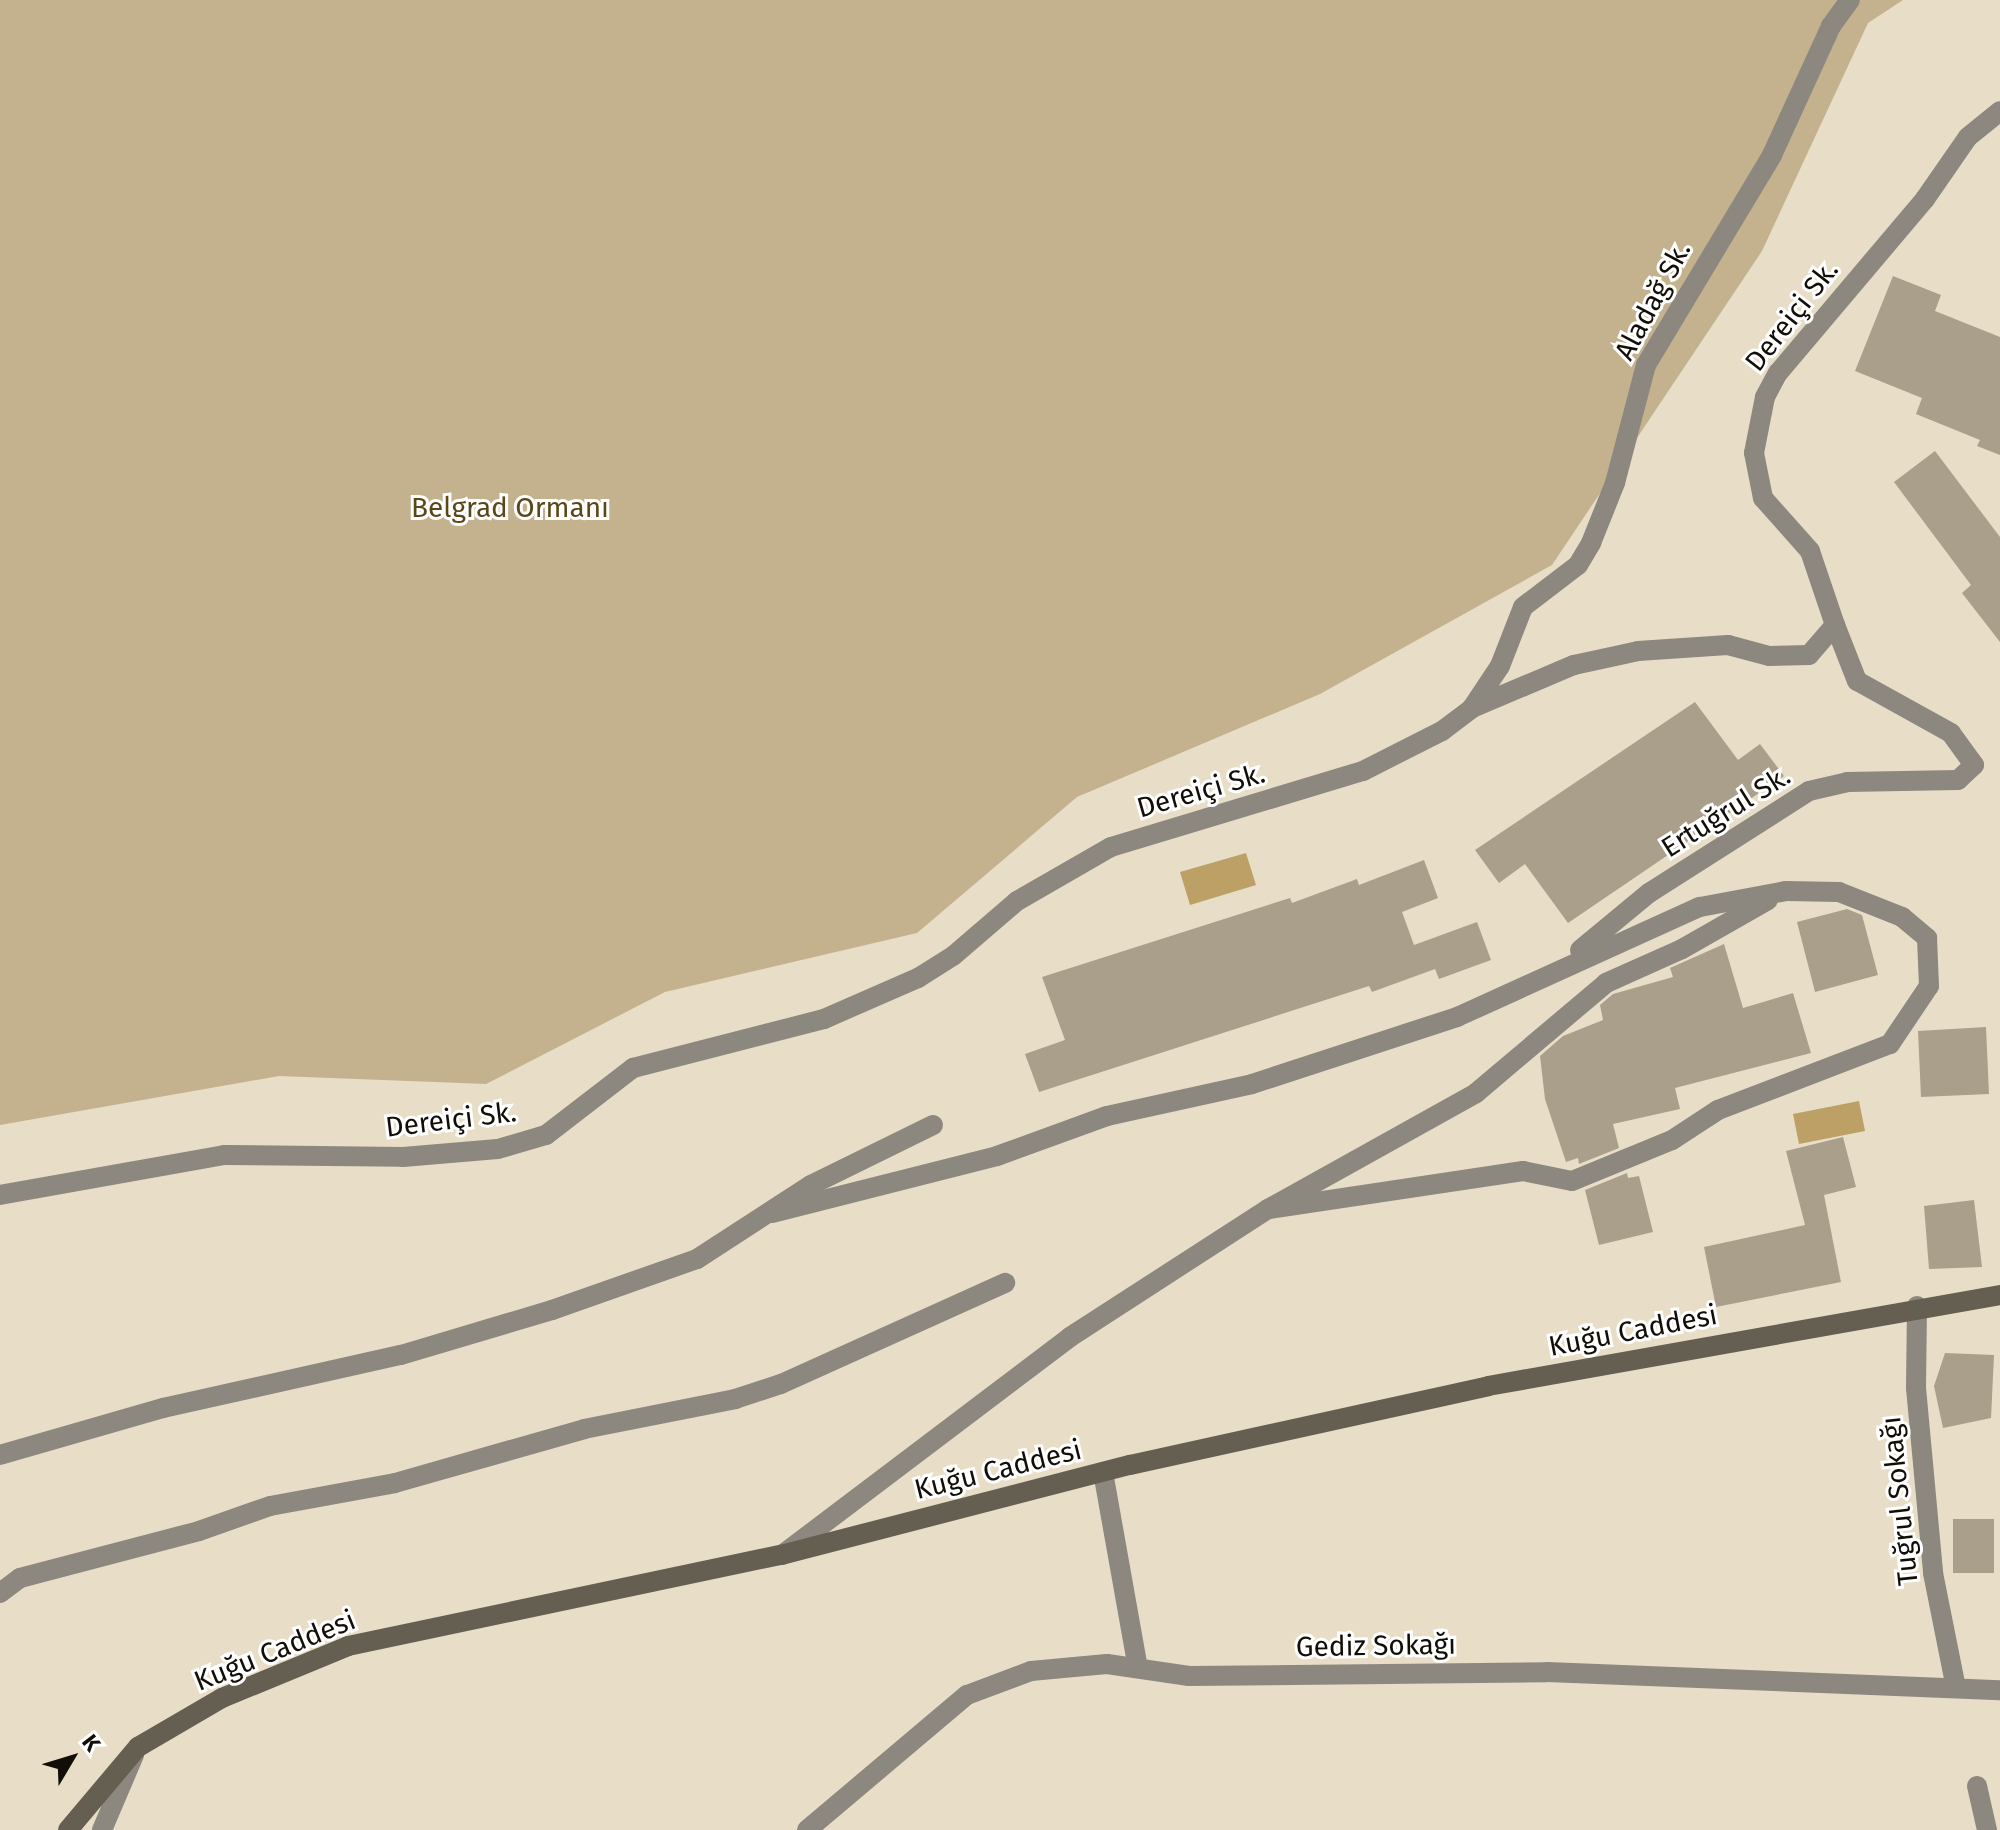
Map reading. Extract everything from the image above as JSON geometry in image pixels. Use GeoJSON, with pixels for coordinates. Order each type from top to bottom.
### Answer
{"type":"FeatureCollection","features":[{"type":"Feature","properties":{"kind":"street","name":"Aladağ Sk."},"geometry":{"type":"LineString","coordinates":[[1472,708],[1500,666],[1523,607],[1578,565],[1591,543],[1615,483],[1646,365],[1772,155],[1831,26],[1850,0]]}},
{"type":"Feature","properties":{"kind":"street","name":"Dereiçi Sk."},"geometry":{"type":"LineString","coordinates":[[0,1195],[224,1155],[403,1157],[498,1149],[546,1135],[633,1068],[824,1019],[918,978],[1017,901],[1111,847],[1363,771],[1442,731],[1472,708],[1574,665],[1638,651],[1728,645],[1769,656],[1809,655],[1835,625],[1810,551],[1763,498],[1754,453],[1765,397],[1778,373],[1925,199],[1968,137],[2000,111]]}},
{"type":"Feature","properties":{"kind":"street","name":"Ertuğrul Sk."},"geometry":{"type":"LineString","coordinates":[[1562,966],[1649,893],[1809,791],[1847,782],[1958,780],[1974,765],[1967,749],[1951,733],[1857,681],[1835,625]]}},
{"type":"Feature","properties":{"kind":"street"},"geometry":{"type":"LineString","coordinates":[[781,1555],[1070,1337],[1268,1209],[1476,1093],[1606,983],[1682,949],[1786,891]]}},
{"type":"Feature","properties":{"kind":"street"},"geometry":{"type":"LineString","coordinates":[[772,1213],[997,1156],[1107,1116],[1252,1084],[1457,1017],[1562,966],[1700,907],[1786,891],[1839,892],[1902,917],[1927,938],[1929,986],[1890,1044],[1718,1110],[1672,1140],[1572,1181],[1523,1171],[1268,1209]]}},
{"type":"Feature","properties":{"kind":"street"},"geometry":{"type":"LineString","coordinates":[[0,1455],[163,1408],[401,1355],[552,1310],[697,1259],[811,1185],[933,1125]]}},
{"type":"Feature","properties":{"kind":"street"},"geometry":{"type":"LineString","coordinates":[[0,1593],[33,1574],[199,1531],[270,1506],[395,1483],[584,1429],[735,1399],[781,1384],[1005,1283]]}},
{"type":"Feature","properties":{"kind":"street","name":"Kuğu Caddesi"},"geometry":{"type":"LineString","coordinates":[[68,1830],[138,1747],[222,1698],[348,1646],[781,1555],[1103,1472],[1488,1386],[1917,1306],[2000,1295]]}},
{"type":"Feature","properties":{"kind":"street","name":"Tuğrul Sokağı"},"geometry":{"type":"LineString","coordinates":[[1917,1306],[1916,1388],[1933,1573],[1956,1688]]}},
{"type":"Feature","properties":{"kind":"street"},"geometry":{"type":"LineString","coordinates":[[1103,1472],[1138,1668]]}},
{"type":"Feature","properties":{"kind":"street","name":"Gediz Sokağı"},"geometry":{"type":"LineString","coordinates":[[807,1830],[967,1695],[991,1682],[1031,1671],[1107,1664],[1189,1676],[1547,1672],[2000,1690]]}},
{"type":"Feature","properties":{"kind":"street"},"geometry":{"type":"LineString","coordinates":[[102,1830],[138,1747]]}},
{"type":"Feature","properties":{"kind":"street"},"geometry":{"type":"LineString","coordinates":[[1977,1786],[1987,1830]]}},
{"type":"Feature","properties":{"kind":"green space","name":"Belgrad Ormanı"},"geometry":{"type":"Polygon","coordinates":[[[0,0],[1903,0],[1868,23],[1762,251],[1552,565],[1320,694],[1077,797],[917,933],[665,992],[486,1084],[279,1076],[0,1125],[0,0]]]}},
{"type":"Feature","properties":{"kind":"shaded area"},"geometry":{"type":"Polygon","coordinates":[[[1246,853],[1256,885],[1190,905],[1180,872],[1246,853]]]}},
{"type":"Feature","properties":{"kind":"shaded area"},"geometry":{"type":"Polygon","coordinates":[[[1859,1101],[1865,1131],[1799,1144],[1793,1114],[1859,1101]]]}},
{"type":"Feature","properties":{"kind":"building"},"geometry":{"type":"Polygon","coordinates":[[[1893,276],[1941,295],[1935,311],[2000,337],[2000,455],[1977,446],[1980,440],[1916,414],[1922,398],[1855,371],[1893,276]]]}},
{"type":"Feature","properties":{"kind":"building"},"geometry":{"type":"Polygon","coordinates":[[[1935,451],[2000,537],[2000,642],[1962,593],[1971,585],[1894,482],[1935,451]]]}},
{"type":"Feature","properties":{"kind":"building"},"geometry":{"type":"Polygon","coordinates":[[[1695,702],[1738,760],[1760,744],[1784,776],[1568,923],[1525,864],[1499,883],[1475,850],[1695,702]]]}},
{"type":"Feature","properties":{"kind":"building"},"geometry":{"type":"Polygon","coordinates":[[[1424,860],[1438,898],[1402,912],[1414,945],[1477,922],[1491,960],[1439,979],[1435,969],[1372,992],[1369,986],[1039,1092],[1025,1054],[1065,1040],[1042,977],[1290,898],[1292,903],[1357,879],[1359,885],[1424,860]]]}},
{"type":"Feature","properties":{"kind":"building"},"geometry":{"type":"Polygon","coordinates":[[[1847,909],[1862,915],[1878,975],[1815,992],[1797,922],[1847,909]]]}},
{"type":"Feature","properties":{"kind":"building"},"geometry":{"type":"Polygon","coordinates":[[[1724,944],[1743,1008],[1793,993],[1811,1053],[1675,1088],[1680,1109],[1613,1124],[1619,1148],[1579,1164],[1578,1158],[1566,1162],[1545,1099],[1540,1056],[1563,1036],[1603,1020],[1600,1005],[1613,994],[1673,977],[1670,968],[1724,944]]]}},
{"type":"Feature","properties":{"kind":"building"},"geometry":{"type":"Polygon","coordinates":[[[1986,1027],[1989,1094],[1921,1097],[1918,1031],[1986,1027]]]}},
{"type":"Feature","properties":{"kind":"building"},"geometry":{"type":"Polygon","coordinates":[[[1843,1137],[1856,1187],[1824,1195],[1841,1282],[1716,1307],[1704,1247],[1805,1225],[1786,1151],[1843,1137]]]}},
{"type":"Feature","properties":{"kind":"building"},"geometry":{"type":"Polygon","coordinates":[[[1627,1173],[1628,1178],[1639,1176],[1653,1232],[1599,1245],[1585,1190],[1627,1173]]]}},
{"type":"Feature","properties":{"kind":"building"},"geometry":{"type":"Polygon","coordinates":[[[1974,1200],[1982,1267],[1929,1269],[1924,1206],[1974,1200]]]}},
{"type":"Feature","properties":{"kind":"building"},"geometry":{"type":"Polygon","coordinates":[[[1945,1353],[1994,1355],[1991,1418],[1943,1428],[1934,1386],[1945,1353]]]}},
{"type":"Feature","properties":{"kind":"building"},"geometry":{"type":"Polygon","coordinates":[[[1953,1519],[1994,1519],[1994,1573],[1953,1573],[1953,1519]]]}}]}
